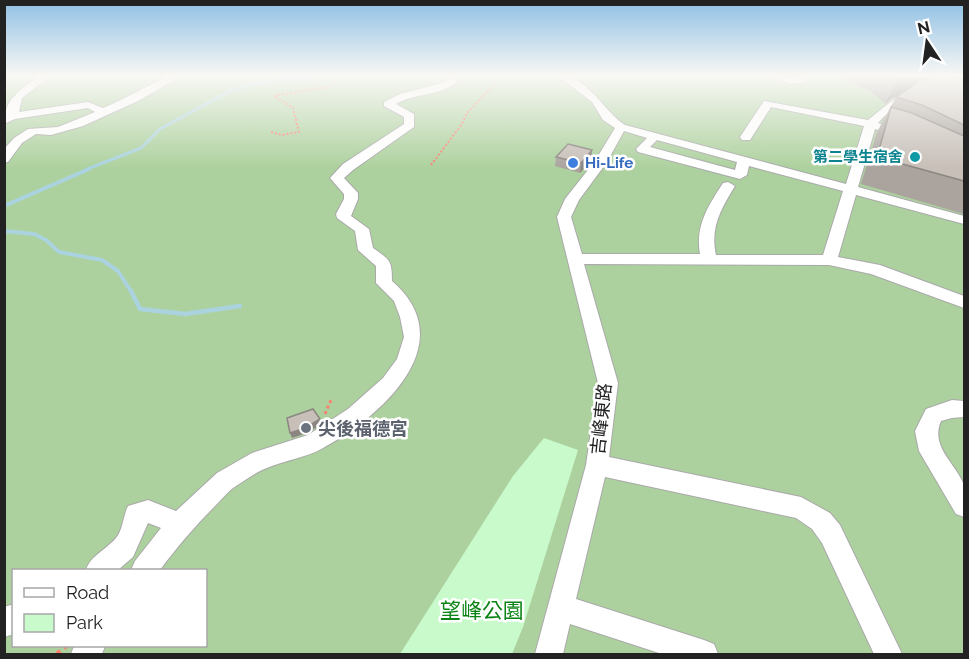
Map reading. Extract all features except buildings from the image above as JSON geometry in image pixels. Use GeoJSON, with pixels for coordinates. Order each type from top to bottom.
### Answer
{"type":"FeatureCollection","features":[{"type":"Feature","properties":{"kind":"street"},"geometry":{"type":"LineString","coordinates":[[8,119],[78,107]]}},
{"type":"Feature","properties":{"kind":"street"},"geometry":{"type":"LineString","coordinates":[[95,107],[102,112]]}},
{"type":"Feature","properties":{"kind":"street"},"geometry":{"type":"LineString","coordinates":[[4,159],[8,150],[27,133],[37,130],[41,133],[51,132],[115,107]]}},
{"type":"Feature","properties":{"kind":"street"},"geometry":{"type":"LineString","coordinates":[[145,569],[186,518],[225,480],[260,460],[315,442],[355,415],[390,384],[406,361],[413,337],[409,317],[401,298],[384,283],[384,264],[366,250],[362,229],[344,218],[343,214],[351,199],[351,193],[337,178],[348,167],[410,125],[410,116],[393,107]]}},
{"type":"Feature","properties":{"kind":"street"},"geometry":{"type":"LineString","coordinates":[[601,107],[607,118],[621,127],[654,137],[642,149],[740,175],[744,161],[964,220]]}},
{"type":"Feature","properties":{"kind":"street"},"geometry":{"type":"LineString","coordinates":[[746,137],[766,107]]}},
{"type":"Feature","properties":{"kind":"street"},"geometry":{"type":"LineString","coordinates":[[786,107],[871,124],[913,139]]}},
{"type":"Feature","properties":{"kind":"street"},"geometry":{"type":"LineString","coordinates":[[830,260],[871,124],[892,107]]}},
{"type":"Feature","properties":{"kind":"street","name":"吉峰東路"},"geometry":{"type":"LineString","coordinates":[[549,654],[597,465],[608,383],[564,217],[572,199],[601,162],[621,127]]}},
{"type":"Feature","properties":{"kind":"street"},"geometry":{"type":"LineString","coordinates":[[709,260],[705,228],[728,186]]}},
{"type":"Feature","properties":{"kind":"street"},"geometry":{"type":"LineString","coordinates":[[574,259],[830,260],[874,269],[964,302]]}},
{"type":"Feature","properties":{"kind":"street"},"geometry":{"type":"LineString","coordinates":[[964,409],[952,409],[933,415],[926,431],[930,451],[964,506]]}},
{"type":"Feature","properties":{"kind":"street"},"geometry":{"type":"LineString","coordinates":[[597,465],[801,508],[821,520],[831,534],[888,654]]}},
{"type":"Feature","properties":{"kind":"street"},"geometry":{"type":"LineString","coordinates":[[100,569],[124,548],[130,537],[136,514],[145,511],[158,512],[186,518]]}},
{"type":"Feature","properties":{"kind":"street"},"geometry":{"type":"LineString","coordinates":[[561,608],[704,654]]}},
{"type":"Feature","properties":{"kind":"path"},"geometry":{"type":"LineString","coordinates":[[271,132],[282,135],[299,132],[291,107]]}},
{"type":"Feature","properties":{"kind":"path"},"geometry":{"type":"LineString","coordinates":[[431,165],[473,107]]}},
{"type":"Feature","properties":{"kind":"green space"},"geometry":{"type":"Polygon","coordinates":[[[4,107],[964,107],[964,654],[5,654],[4,107]]]}},
{"type":"Feature","properties":{"kind":"green space","name":"望峰公園"},"geometry":{"type":"Polygon","coordinates":[[[544,438],[578,450],[523,627],[512,654],[400,654],[513,476],[544,438]]]}},
{"type":"Feature","properties":{"kind":"waterway"},"geometry":{"type":"LineString","coordinates":[[85,170],[141,148],[160,129],[201,107]]}},
{"type":"Feature","properties":{"kind":"waterway"},"geometry":{"type":"LineString","coordinates":[[4,206],[89,169]]}},
{"type":"Feature","properties":{"kind":"waterway"},"geometry":{"type":"LineString","coordinates":[[4,231],[34,234],[46,240],[59,252],[102,260],[118,271],[132,293]]}},
{"type":"Feature","properties":{"kind":"waterway"},"geometry":{"type":"LineString","coordinates":[[132,293],[140,309],[185,314],[240,306]]}},
{"type":"Feature","properties":{"kind":"place","name":"第二學生宿舍"},"geometry":{"type":"Point","coordinates":[915,157]}},
{"type":"Feature","properties":{"kind":"place","name":"Hi-Life"},"geometry":{"type":"Point","coordinates":[573,163]}},
{"type":"Feature","properties":{"kind":"place","name":"尖後福德宮"},"geometry":{"type":"Point","coordinates":[306,428]}}]}
